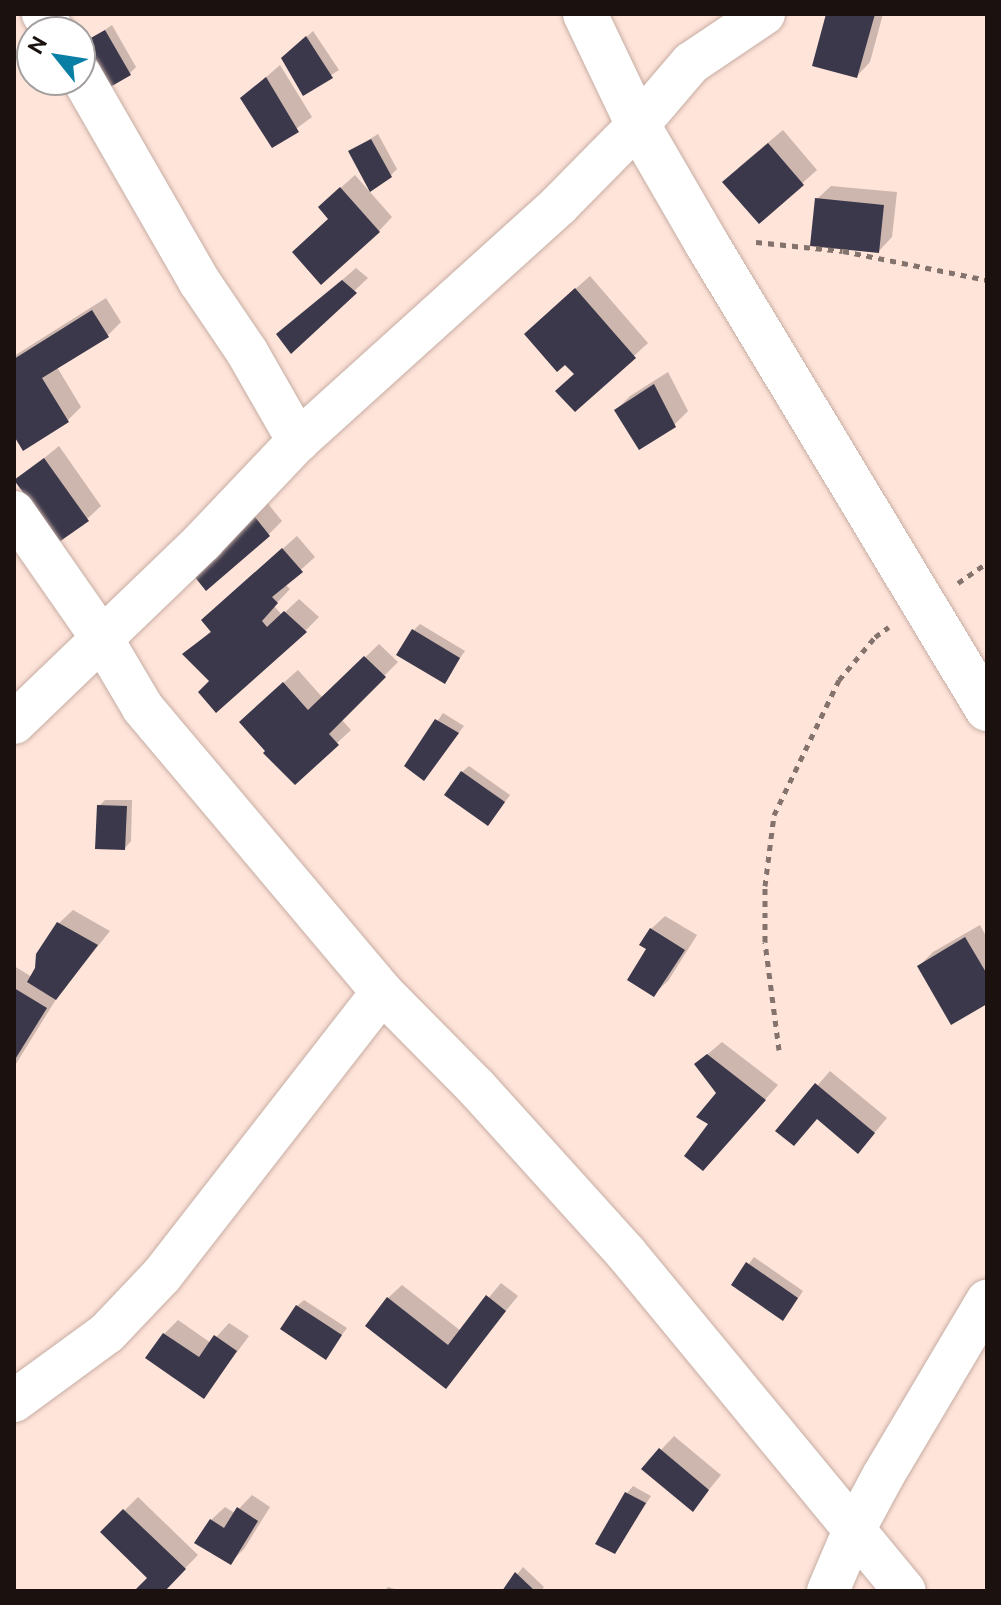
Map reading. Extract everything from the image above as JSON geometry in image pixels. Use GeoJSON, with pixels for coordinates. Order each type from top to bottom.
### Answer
{"type":"FeatureCollection","features":[{"type":"Feature","properties":{"kind":"street"},"geometry":{"type":"LineString","coordinates":[[585,14],[638,125],[987,709]]}},
{"type":"Feature","properties":{"kind":"street"},"geometry":{"type":"LineString","coordinates":[[14,723],[46,696],[101,637],[203,541],[298,441],[558,206],[638,125],[691,63],[764,14]]}},
{"type":"Feature","properties":{"kind":"street"},"geometry":{"type":"LineString","coordinates":[[93,96],[192,269],[247,352],[298,441]]}},
{"type":"Feature","properties":{"kind":"street"},"geometry":{"type":"LineString","coordinates":[[14,512],[101,637],[143,708],[382,992],[476,1087],[626,1253],[905,1591]]}},
{"type":"Feature","properties":{"kind":"street"},"geometry":{"type":"LineString","coordinates":[[14,1401],[107,1333],[162,1275],[382,992]]}},
{"type":"Feature","properties":{"kind":"street"},"geometry":{"type":"LineString","coordinates":[[828,1591],[854,1530],[987,1301]]}},
{"type":"Feature","properties":{"kind":"path"},"geometry":{"type":"LineString","coordinates":[[707,244],[801,245],[987,280]]}},
{"type":"Feature","properties":{"kind":"path"},"geometry":{"type":"LineString","coordinates":[[779,1050],[765,942],[765,886],[774,815],[839,680],[875,637],[927,606]]}},
{"type":"Feature","properties":{"kind":"building"},"geometry":{"type":"Polygon","coordinates":[[[826,14],[875,14],[857,78],[812,66],[826,14]]]}},
{"type":"Feature","properties":{"kind":"building"},"geometry":{"type":"Polygon","coordinates":[[[105,30],[131,75],[105,90],[96,73],[96,35],[105,30]]]}},
{"type":"Feature","properties":{"kind":"building"},"geometry":{"type":"Polygon","coordinates":[[[306,36],[333,78],[303,96],[281,58],[306,36]]]}},
{"type":"Feature","properties":{"kind":"building"},"geometry":{"type":"Polygon","coordinates":[[[266,77],[299,132],[272,148],[240,98],[266,77]]]}},
{"type":"Feature","properties":{"kind":"building"},"geometry":{"type":"Polygon","coordinates":[[[371,139],[392,177],[370,192],[348,151],[371,139]]]}},
{"type":"Feature","properties":{"kind":"building"},"geometry":{"type":"Polygon","coordinates":[[[768,143],[804,185],[759,224],[722,182],[768,143]]]}},
{"type":"Feature","properties":{"kind":"building"},"geometry":{"type":"Polygon","coordinates":[[[340,187],[380,232],[321,285],[292,252],[328,219],[318,207],[340,187]]]}},
{"type":"Feature","properties":{"kind":"building"},"geometry":{"type":"Polygon","coordinates":[[[815,198],[884,205],[879,253],[810,246],[815,198]]]}},
{"type":"Feature","properties":{"kind":"building"},"geometry":{"type":"Polygon","coordinates":[[[342,280],[357,293],[291,354],[276,334],[342,280]]]}},
{"type":"Feature","properties":{"kind":"building"},"geometry":{"type":"Polygon","coordinates":[[[575,288],[636,358],[575,412],[555,391],[574,374],[565,365],[557,372],[524,334],[575,288]]]}},
{"type":"Feature","properties":{"kind":"building"},"geometry":{"type":"Polygon","coordinates":[[[92,310],[109,337],[42,378],[69,422],[23,451],[14,436],[14,359],[92,310]]]}},
{"type":"Feature","properties":{"kind":"building"},"geometry":{"type":"Polygon","coordinates":[[[654,384],[676,427],[639,450],[614,410],[654,384]]]}},
{"type":"Feature","properties":{"kind":"building"},"geometry":{"type":"Polygon","coordinates":[[[44,458],[89,521],[59,542],[14,480],[44,458]]]}},
{"type":"Feature","properties":{"kind":"building"},"geometry":{"type":"Polygon","coordinates":[[[251,512],[270,536],[206,591],[186,566],[251,512]]]}},
{"type":"Feature","properties":{"kind":"building"},"geometry":{"type":"Polygon","coordinates":[[[282,548],[303,572],[272,597],[278,603],[262,621],[267,627],[284,611],[307,632],[216,713],[198,692],[209,681],[182,654],[211,632],[201,620],[282,548]]]}},
{"type":"Feature","properties":{"kind":"building"},"geometry":{"type":"Polygon","coordinates":[[[412,629],[460,658],[445,684],[396,655],[412,629]]]}},
{"type":"Feature","properties":{"kind":"building"},"geometry":{"type":"Polygon","coordinates":[[[364,656],[386,677],[329,734],[339,745],[295,785],[263,753],[265,751],[239,722],[283,682],[308,710],[364,656]]]}},
{"type":"Feature","properties":{"kind":"building"},"geometry":{"type":"Polygon","coordinates":[[[435,719],[459,733],[424,781],[404,766],[435,719]]]}},
{"type":"Feature","properties":{"kind":"building"},"geometry":{"type":"Polygon","coordinates":[[[461,771],[505,802],[488,826],[444,795],[461,771]]]}},
{"type":"Feature","properties":{"kind":"building"},"geometry":{"type":"Polygon","coordinates":[[[97,805],[127,806],[125,850],[95,849],[97,805]]]}},
{"type":"Feature","properties":{"kind":"building"},"geometry":{"type":"Polygon","coordinates":[[[57,922],[98,945],[56,1000],[27,982],[35,968],[36,954],[57,922]]]}},
{"type":"Feature","properties":{"kind":"building"},"geometry":{"type":"Polygon","coordinates":[[[650,928],[685,950],[654,997],[627,980],[646,949],[639,945],[650,928]]]}},
{"type":"Feature","properties":{"kind":"building"},"geometry":{"type":"Polygon","coordinates":[[[965,937],[987,974],[987,1004],[951,1025],[917,966],[965,937]]]}},
{"type":"Feature","properties":{"kind":"building"},"geometry":{"type":"Polygon","coordinates":[[[14,988],[47,1008],[14,1061],[14,988]]]}},
{"type":"Feature","properties":{"kind":"building"},"geometry":{"type":"Polygon","coordinates":[[[707,1054],[766,1100],[703,1171],[684,1156],[708,1124],[696,1117],[716,1093],[694,1064],[707,1054]]]}},
{"type":"Feature","properties":{"kind":"building"},"geometry":{"type":"Polygon","coordinates":[[[815,1083],[875,1133],[858,1154],[817,1119],[794,1146],[775,1131],[815,1083]]]}},
{"type":"Feature","properties":{"kind":"building"},"geometry":{"type":"Polygon","coordinates":[[[746,1262],[798,1298],[783,1321],[731,1285],[746,1262]]]}},
{"type":"Feature","properties":{"kind":"building"},"geometry":{"type":"Polygon","coordinates":[[[486,1295],[506,1311],[446,1389],[365,1326],[387,1297],[448,1345],[486,1295]]]}},
{"type":"Feature","properties":{"kind":"building"},"geometry":{"type":"Polygon","coordinates":[[[296,1305],[342,1335],[326,1360],[280,1329],[296,1305]]]}},
{"type":"Feature","properties":{"kind":"building"},"geometry":{"type":"Polygon","coordinates":[[[163,1333],[199,1357],[214,1335],[237,1351],[204,1399],[145,1358],[163,1333]]]}},
{"type":"Feature","properties":{"kind":"building"},"geometry":{"type":"Polygon","coordinates":[[[659,1448],[709,1490],[693,1512],[641,1469],[659,1448]]]}},
{"type":"Feature","properties":{"kind":"building"},"geometry":{"type":"Polygon","coordinates":[[[625,1492],[646,1503],[615,1554],[595,1544],[625,1492]]]}},
{"type":"Feature","properties":{"kind":"building"},"geometry":{"type":"Polygon","coordinates":[[[237,1507],[258,1521],[231,1565],[194,1543],[210,1519],[224,1528],[237,1507]]]}},
{"type":"Feature","properties":{"kind":"building"},"geometry":{"type":"Polygon","coordinates":[[[123,1509],[186,1569],[165,1591],[134,1591],[147,1578],[100,1532],[123,1509]]]}},
{"type":"Feature","properties":{"kind":"building"},"geometry":{"type":"Polygon","coordinates":[[[515,1572],[535,1591],[502,1591],[515,1572]]]}}]}
